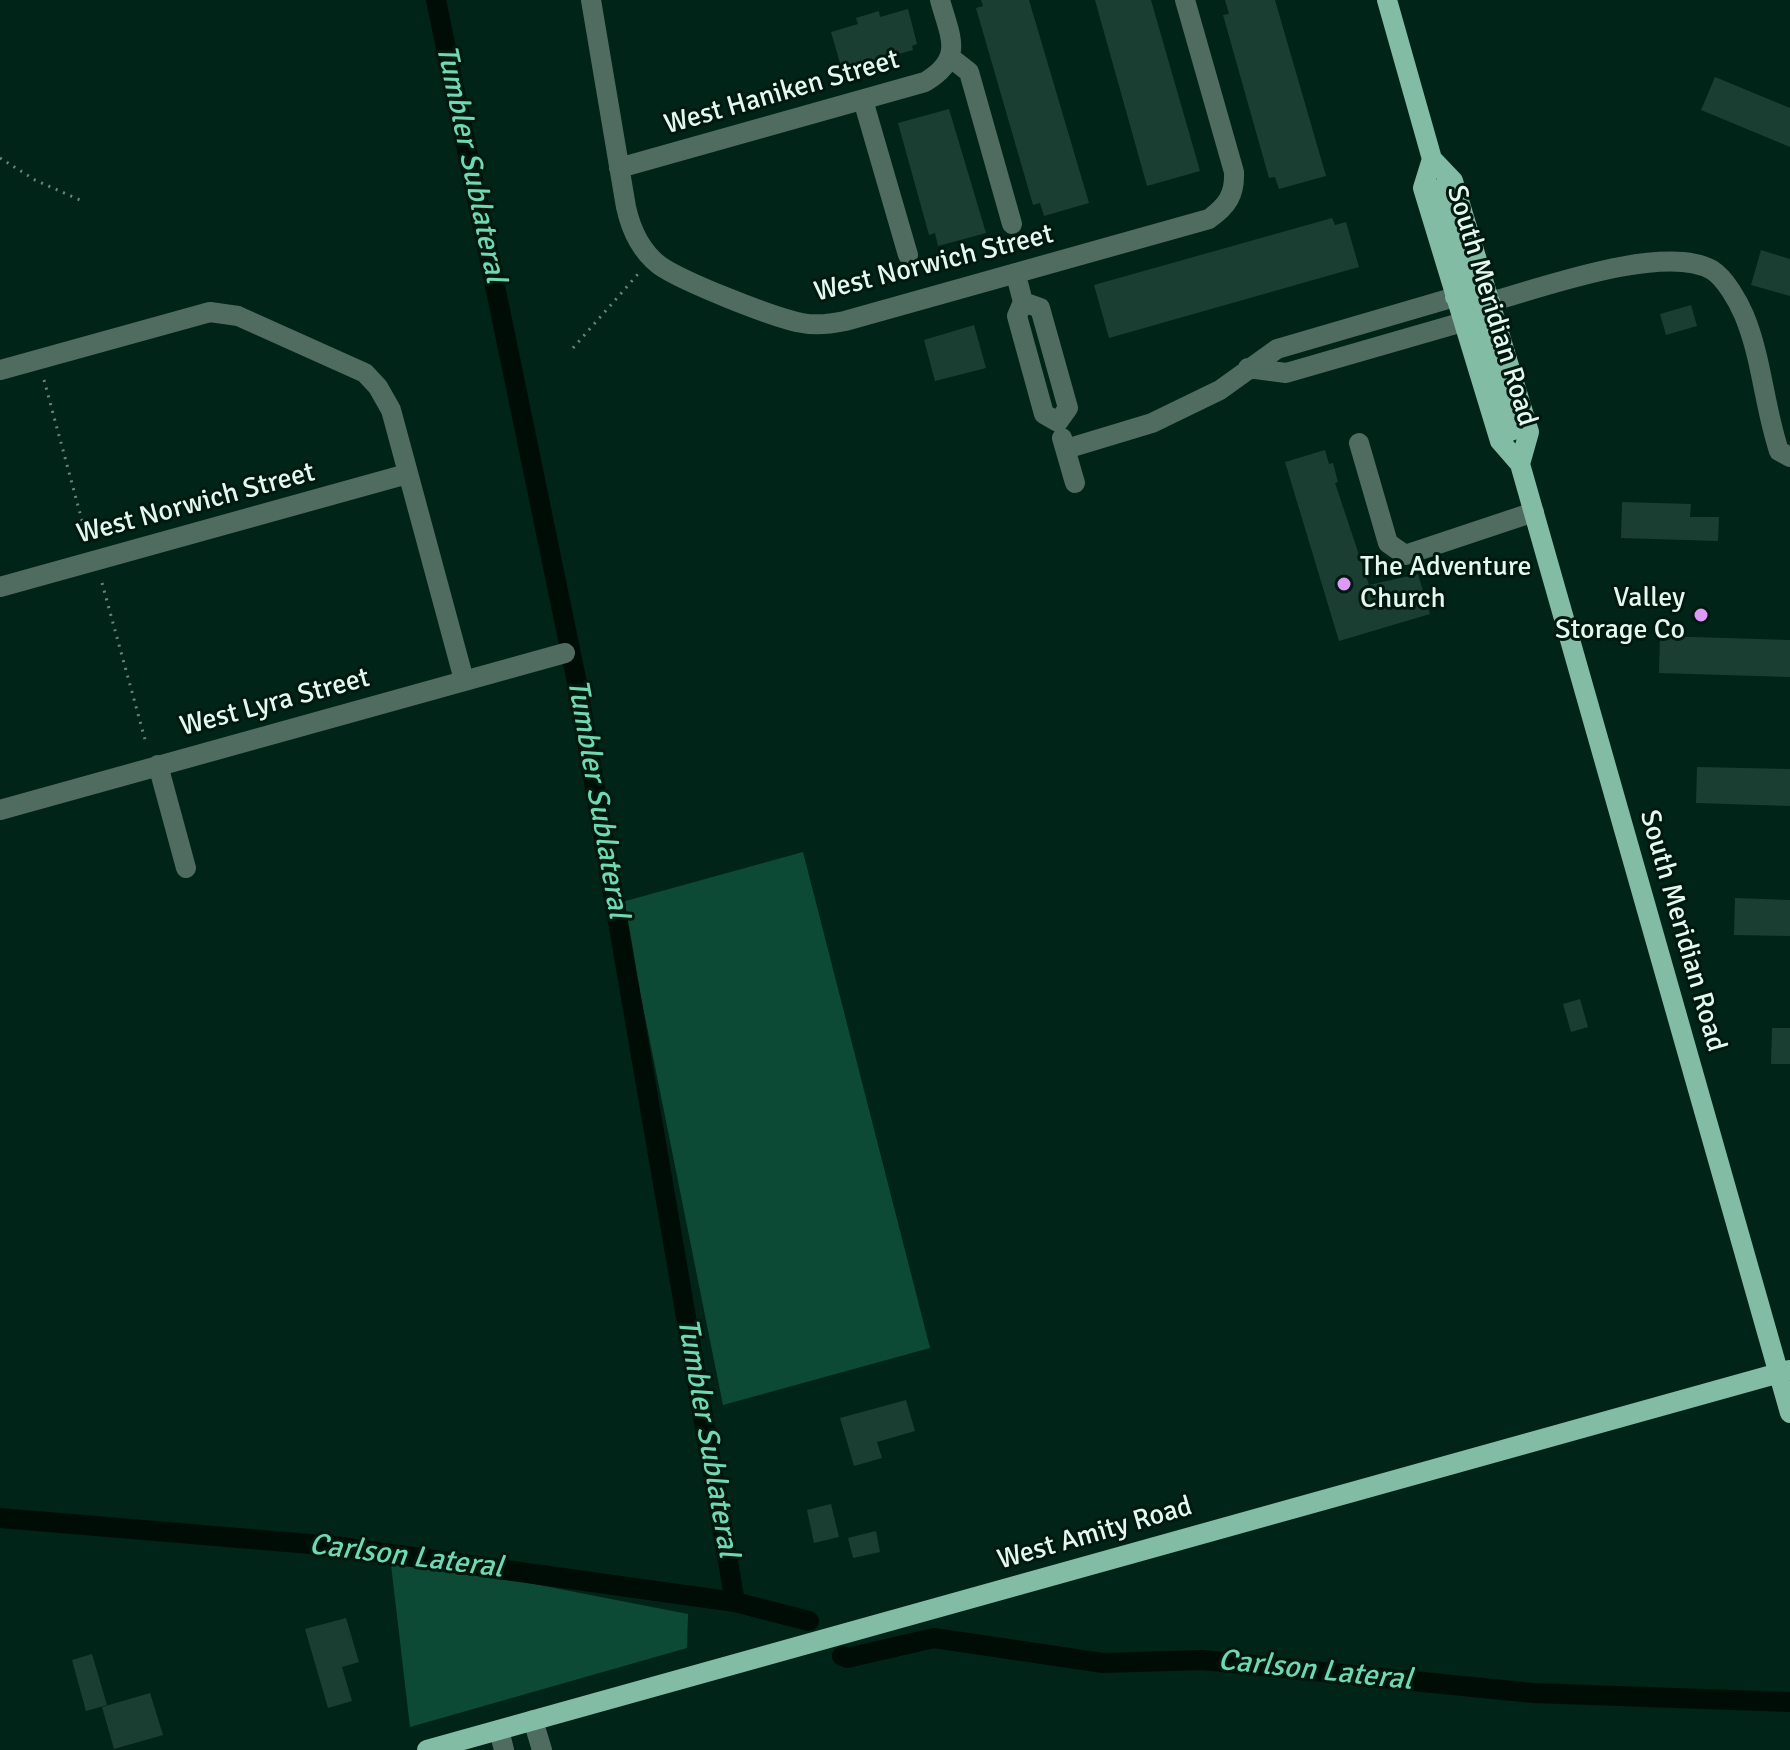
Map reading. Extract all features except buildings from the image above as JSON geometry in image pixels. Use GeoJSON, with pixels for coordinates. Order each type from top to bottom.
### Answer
{"type":"FeatureCollection","features":[{"type":"Feature","properties":{"kind":"main road","name":"South Meridian Road"},"geometry":{"type":"LineString","coordinates":[[1387,0],[1430,164],[1423,188],[1455,297],[1500,441],[1522,458]]}},
{"type":"Feature","properties":{"kind":"main road","name":"South Meridian Road"},"geometry":{"type":"LineString","coordinates":[[1430,164],[1453,181],[1529,432],[1522,458],[1534,512],[1784,1371],[1790,1413]]}},
{"type":"Feature","properties":{"kind":"main road"},"geometry":{"type":"LineString","coordinates":[[1455,297],[1477,317],[1522,458]]}},
{"type":"Feature","properties":{"kind":"main road","name":"West Amity Road"},"geometry":{"type":"LineString","coordinates":[[427,1750],[501,1740],[533,1720],[1784,1371]]}},
{"type":"Feature","properties":{"kind":"street"},"geometry":{"type":"LineString","coordinates":[[591,0],[619,168],[634,234],[650,268]]}},
{"type":"Feature","properties":{"kind":"street"},"geometry":{"type":"LineString","coordinates":[[940,0],[952,45],[951,58],[969,72],[1012,224]]}},
{"type":"Feature","properties":{"kind":"street","name":"West Norwich Street"},"geometry":{"type":"LineString","coordinates":[[650,268],[789,320],[818,325],[845,321],[1016,275],[1209,219],[1226,207],[1235,187],[1234,172],[1185,0]]}},
{"type":"Feature","properties":{"kind":"street","name":"West Haniken Street"},"geometry":{"type":"LineString","coordinates":[[619,168],[925,82],[940,73],[951,58]]}},
{"type":"Feature","properties":{"kind":"street"},"geometry":{"type":"LineString","coordinates":[[863,100],[908,255]]}},
{"type":"Feature","properties":{"kind":"street"},"geometry":{"type":"LineString","coordinates":[[1490,302],[1607,269],[1646,263],[1684,264],[1711,270],[1728,287],[1743,312],[1779,451],[1790,457]]}},
{"type":"Feature","properties":{"kind":"street"},"geometry":{"type":"LineString","coordinates":[[1016,275],[1023,302],[1017,316],[1044,414],[1058,422],[1075,483]]}},
{"type":"Feature","properties":{"kind":"street"},"geometry":{"type":"LineString","coordinates":[[1066,449],[1152,423],[1220,390],[1277,349],[1455,297]]}},
{"type":"Feature","properties":{"kind":"street"},"geometry":{"type":"LineString","coordinates":[[0,370],[210,312],[238,316],[346,362],[378,387],[391,410],[464,680]]}},
{"type":"Feature","properties":{"kind":"street"},"geometry":{"type":"LineString","coordinates":[[1248,368],[1286,373],[1463,322]]}},
{"type":"Feature","properties":{"kind":"street"},"geometry":{"type":"LineString","coordinates":[[1359,443],[1388,543],[1405,555],[1534,512]]}},
{"type":"Feature","properties":{"kind":"street","name":"West Norwich Street"},"geometry":{"type":"LineString","coordinates":[[0,587],[407,474]]}},
{"type":"Feature","properties":{"kind":"street","name":"West Lyra Street"},"geometry":{"type":"LineString","coordinates":[[0,810],[565,653]]}},
{"type":"Feature","properties":{"kind":"street"},"geometry":{"type":"LineString","coordinates":[[158,765],[186,868]]}},
{"type":"Feature","properties":{"kind":"street"},"geometry":{"type":"LineString","coordinates":[[533,1720],[542,1750]]}},
{"type":"Feature","properties":{"kind":"path"},"geometry":{"type":"LineString","coordinates":[[0,158],[35,180],[80,200]]}},
{"type":"Feature","properties":{"kind":"path"},"geometry":{"type":"LineString","coordinates":[[573,348],[650,268]]}},
{"type":"Feature","properties":{"kind":"path"},"geometry":{"type":"LineString","coordinates":[[44,380],[87,539]]}},
{"type":"Feature","properties":{"kind":"path"},"geometry":{"type":"LineString","coordinates":[[102,583],[146,743]]}},
{"type":"Feature","properties":{"kind":"green space"},"geometry":{"type":"Polygon","coordinates":[[[803,852],[930,1348],[723,1405],[622,902],[803,852]]]}},
{"type":"Feature","properties":{"kind":"green space"},"geometry":{"type":"Polygon","coordinates":[[[390,1556],[688,1614],[687,1648],[410,1727],[390,1556]]]}},
{"type":"Feature","properties":{"kind":"waterway","name":"Tumbler Sublateral"},"geometry":{"type":"LineString","coordinates":[[436,0],[576,678],[735,1602]]}},
{"type":"Feature","properties":{"kind":"waterway","name":"Carlson Lateral"},"geometry":{"type":"LineString","coordinates":[[0,1518],[334,1546],[735,1602],[809,1621]]}},
{"type":"Feature","properties":{"kind":"waterway","name":"Carlson Lateral"},"geometry":{"type":"LineString","coordinates":[[842,1656],[847,1658],[934,1638],[1103,1663],[1202,1660],[1533,1693],[1790,1702]]}},
{"type":"Feature","properties":{"kind":"place","name":"The Adventure Church"},"geometry":{"type":"Point","coordinates":[1344,584]}},
{"type":"Feature","properties":{"kind":"place","name":"Valley Storage Co"},"geometry":{"type":"Point","coordinates":[1701,615]}}]}
